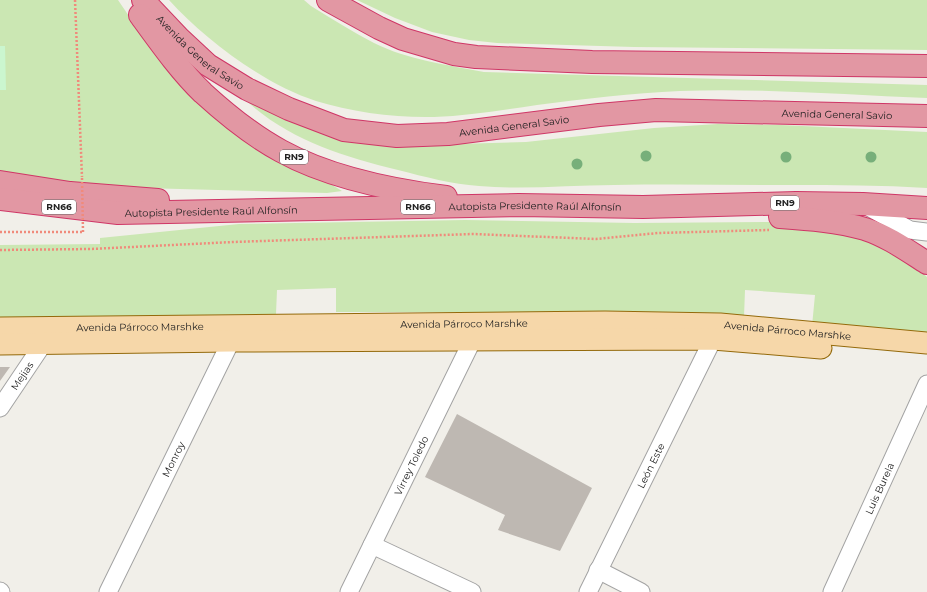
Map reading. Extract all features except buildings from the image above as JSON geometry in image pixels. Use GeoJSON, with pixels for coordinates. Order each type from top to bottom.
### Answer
{"type":"FeatureCollection","features":[{"type":"Feature","properties":{"kind":"highway","name":"RN9"},"geometry":{"type":"LineString","coordinates":[[128,0],[161,43],[203,92],[247,130],[281,151],[322,170],[386,187],[438,196],[519,205]]}},
{"type":"Feature","properties":{"kind":"highway","name":"Avenida General Savio"},"geometry":{"type":"LineString","coordinates":[[143,0],[179,38],[208,65],[247,88],[289,109],[344,130],[397,136],[448,134],[599,115],[656,110],[927,116]]}},
{"type":"Feature","properties":{"kind":"highway"},"geometry":{"type":"LineString","coordinates":[[328,0],[379,28],[403,39],[454,54],[476,57],[584,62],[927,66]]}},
{"type":"Feature","properties":{"kind":"highway"},"geometry":{"type":"LineString","coordinates":[[0,182],[70,193],[318,209]]}},
{"type":"Feature","properties":{"kind":"highway","name":"Autopista Presidente Raúl Alfonsín"},"geometry":{"type":"LineString","coordinates":[[0,199],[118,213],[519,205],[643,207],[796,203],[863,204],[927,208]]}},
{"type":"Feature","properties":{"kind":"highway"},"geometry":{"type":"LineString","coordinates":[[643,207],[699,215],[815,219],[866,229],[904,248],[927,263]]}},
{"type":"Feature","properties":{"kind":"highway"},"geometry":{"type":"LineString","coordinates":[[0,214],[118,213]]}},
{"type":"Feature","properties":{"kind":"main road","name":"Avenida Párroco Marshke"},"geometry":{"type":"LineString","coordinates":[[0,344],[43,344],[234,332],[605,322],[720,324],[927,343]]}},
{"type":"Feature","properties":{"kind":"main road","name":"Avenida Párroco Marshke"},"geometry":{"type":"LineString","coordinates":[[0,328],[234,332],[473,339],[713,339],[927,358]]}},
{"type":"Feature","properties":{"kind":"street"},"geometry":{"type":"LineString","coordinates":[[863,204],[910,230],[927,232]]}},
{"type":"Feature","properties":{"kind":"street","name":"Monroy"},"geometry":{"type":"LineString","coordinates":[[108,592],[234,332]]}},
{"type":"Feature","properties":{"kind":"street","name":"Virrey Toledo"},"geometry":{"type":"LineString","coordinates":[[349,592],[473,339]]}},
{"type":"Feature","properties":{"kind":"street","name":"León Este"},"geometry":{"type":"LineString","coordinates":[[588,592],[713,339]]}},
{"type":"Feature","properties":{"kind":"street","name":"Mejias"},"geometry":{"type":"LineString","coordinates":[[0,408],[43,344]]}},
{"type":"Feature","properties":{"kind":"street","name":"Luis Burela"},"geometry":{"type":"LineString","coordinates":[[832,592],[927,384]]}},
{"type":"Feature","properties":{"kind":"street"},"geometry":{"type":"LineString","coordinates":[[372,545],[472,592]]}},
{"type":"Feature","properties":{"kind":"street"},"geometry":{"type":"LineString","coordinates":[[598,570],[641,592]]}},
{"type":"Feature","properties":{"kind":"path"},"geometry":{"type":"LineString","coordinates":[[0,232],[83,232],[75,0]]}},
{"type":"Feature","properties":{"kind":"path"},"geometry":{"type":"LineString","coordinates":[[0,250],[91,249],[233,242],[473,234],[596,239],[658,233],[775,230]]}},
{"type":"Feature","properties":{"kind":"green space"},"geometry":{"type":"Polygon","coordinates":[[[0,0],[118,0],[135,25],[324,180],[342,191],[327,193],[104,187],[0,174],[0,0]]]}},
{"type":"Feature","properties":{"kind":"green space"},"geometry":{"type":"Polygon","coordinates":[[[169,0],[304,0],[311,6],[350,30],[387,49],[414,58],[484,72],[927,85],[927,98],[773,91],[711,90],[608,96],[447,116],[419,117],[374,114],[316,101],[296,94],[276,84],[236,59],[217,45],[183,15],[169,0]]]}},
{"type":"Feature","properties":{"kind":"green space"},"geometry":{"type":"Polygon","coordinates":[[[357,0],[927,0],[927,50],[634,47],[497,43],[469,40],[432,32],[395,18],[357,0]]]}},
{"type":"Feature","properties":{"kind":"green space"},"geometry":{"type":"Polygon","coordinates":[[[0,46],[5,46],[6,90],[0,90],[0,46]]]}},
{"type":"Feature","properties":{"kind":"green space"},"geometry":{"type":"Polygon","coordinates":[[[240,95],[419,145],[526,142],[654,128],[718,124],[781,125],[927,132],[927,188],[826,185],[597,185],[513,188],[469,185],[418,175],[354,158],[334,151],[294,134],[258,110],[240,95]]]}},
{"type":"Feature","properties":{"kind":"green space"},"geometry":{"type":"Polygon","coordinates":[[[465,220],[634,223],[780,222],[820,225],[867,240],[912,264],[927,277],[927,332],[907,337],[812,326],[815,295],[745,290],[744,317],[658,312],[336,312],[336,288],[277,290],[276,314],[0,318],[0,245],[100,244],[100,238],[239,224],[465,220]]]}}]}
